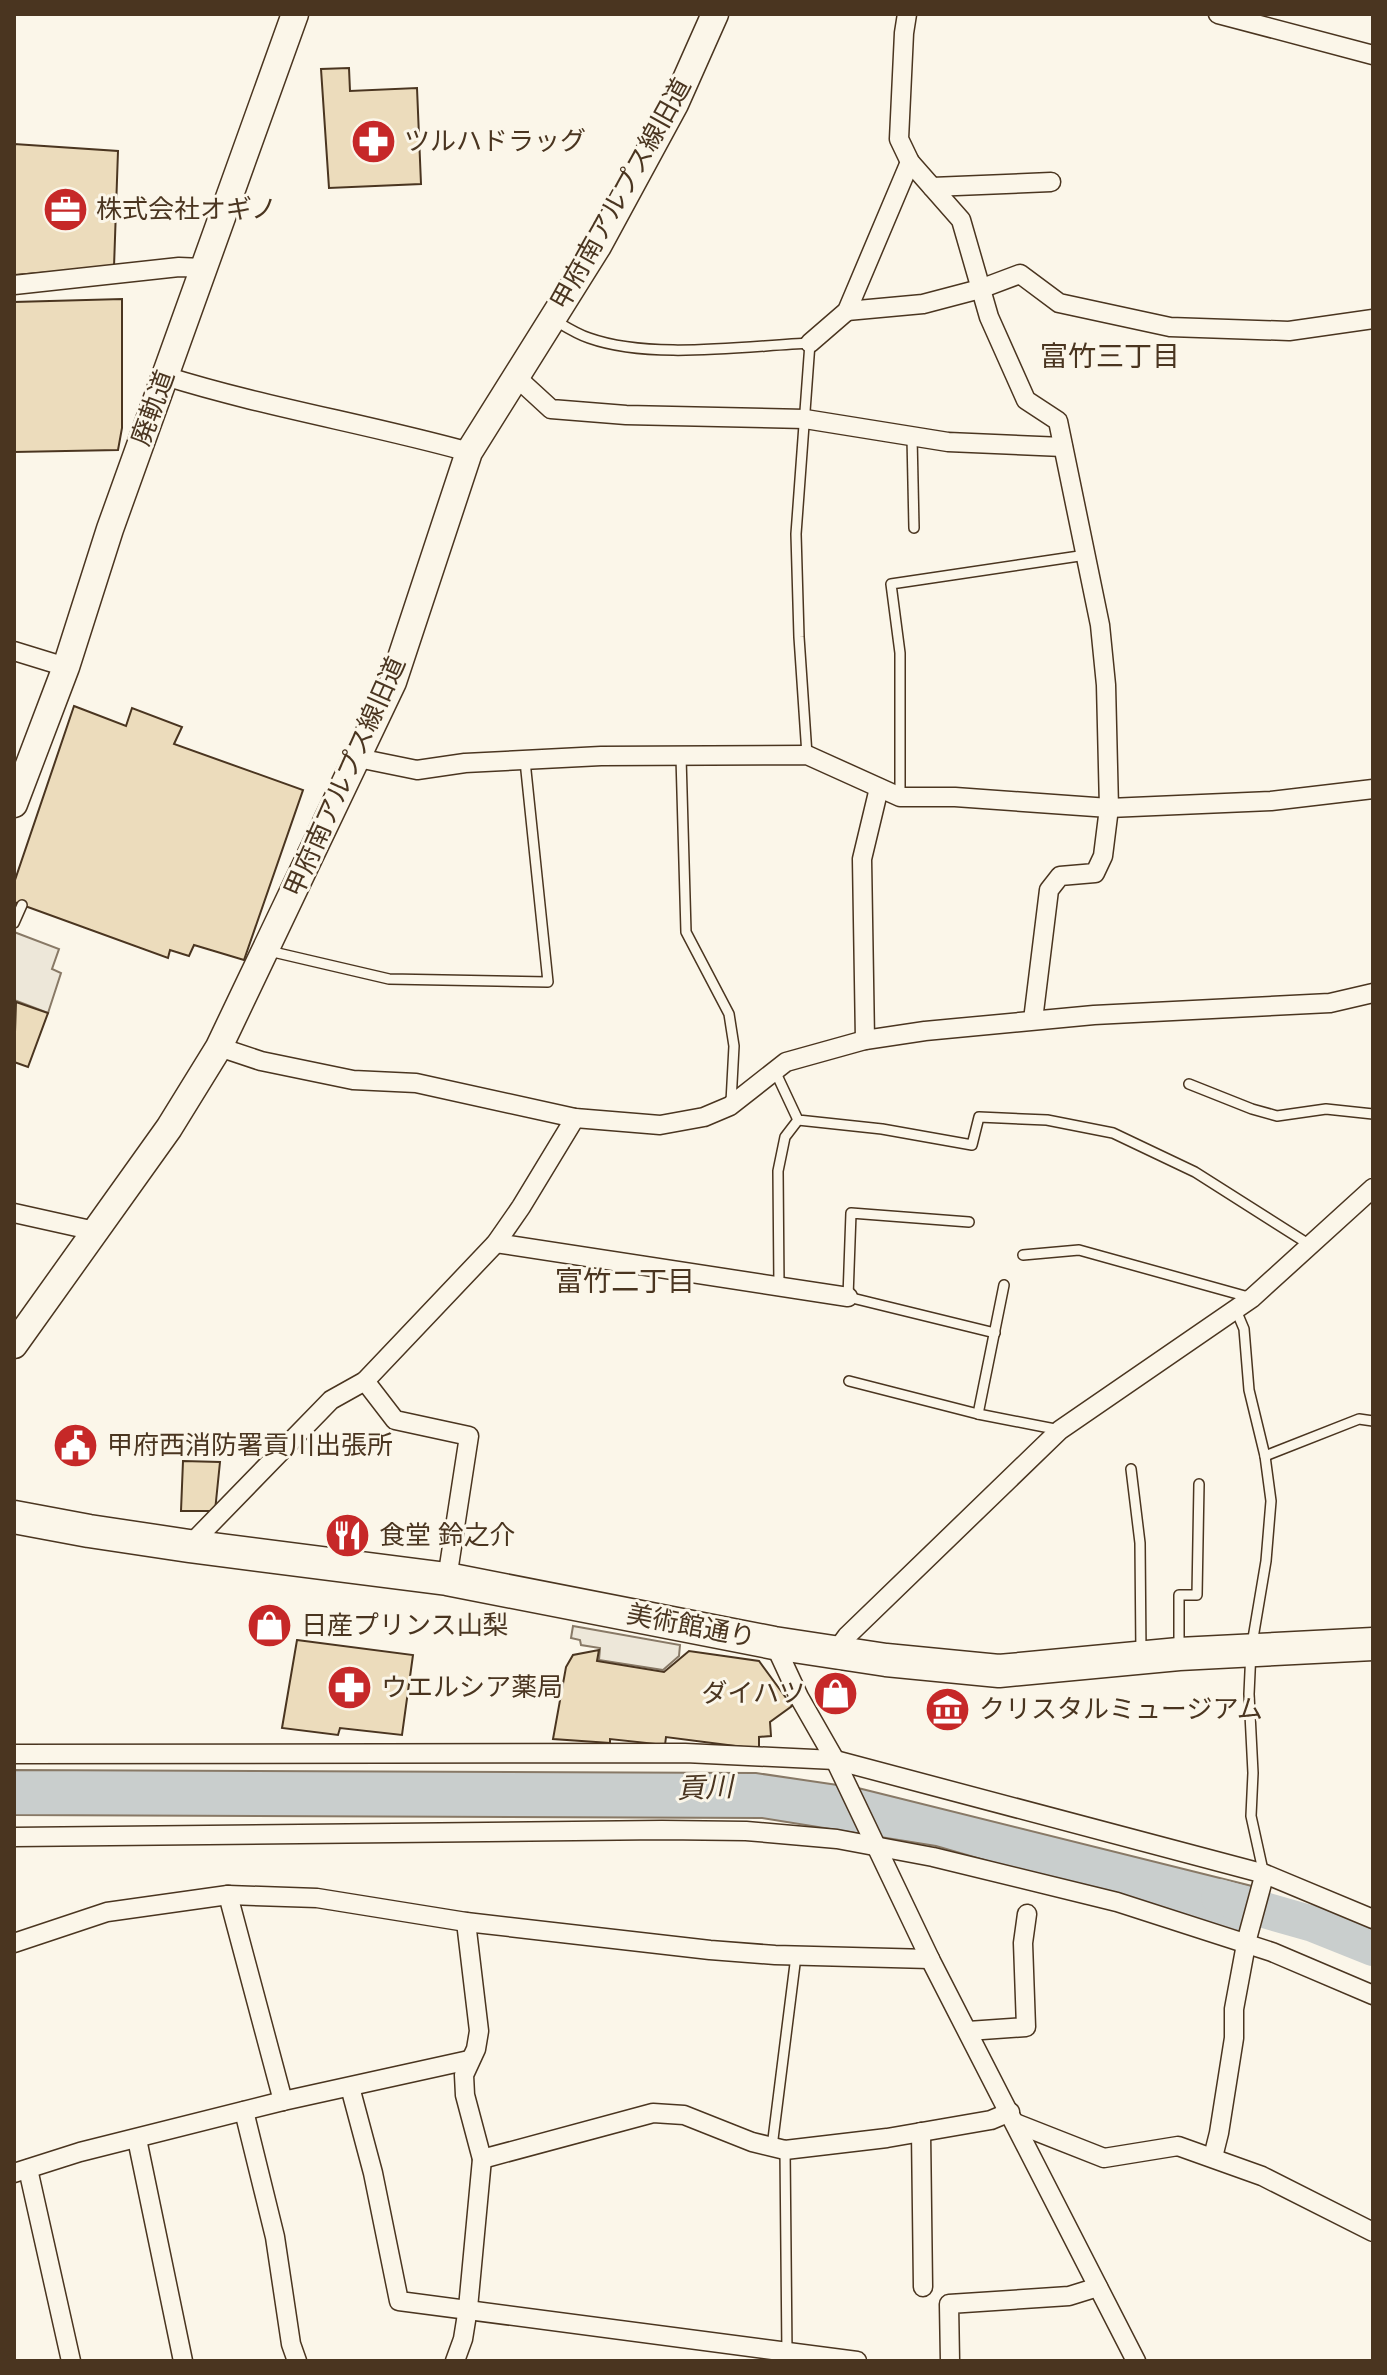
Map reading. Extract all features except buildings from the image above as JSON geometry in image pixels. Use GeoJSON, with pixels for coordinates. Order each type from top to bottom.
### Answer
{"type":"FeatureCollection","features":[{"type":"Feature","properties":{"kind":"highway","name":"美術館通り"},"geometry":{"type":"LineString","coordinates":[[14,1517],[189,1546],[447,1579],[774,1643],[897,1661],[999,1671],[1179,1654],[1373,1644]]}},
{"type":"Feature","properties":{"kind":"street","name":"廃軌道"},"geometry":{"type":"LineString","coordinates":[[14,804],[66,667],[110,529],[295,14]]}},
{"type":"Feature","properties":{"kind":"street","name":"甲府南アルプス線旧道"},"geometry":{"type":"LineString","coordinates":[[14,1345],[169,1128],[219,1047],[393,682],[469,452],[598,246],[675,104],[715,14]]}},
{"type":"Feature","properties":{"kind":"street"},"geometry":{"type":"LineString","coordinates":[[907,14],[899,139],[910,162],[961,220],[989,317],[1026,400],[1058,421],[1100,625],[1106,685],[1109,808],[1103,856],[1095,873],[1060,876],[1049,890],[1033,1020]]}},
{"type":"Feature","properties":{"kind":"street"},"geometry":{"type":"LineString","coordinates":[[1218,14],[1373,55]]}},
{"type":"Feature","properties":{"kind":"street"},"geometry":{"type":"LineString","coordinates":[[810,343],[847,311],[910,162]]}},
{"type":"Feature","properties":{"kind":"street"},"geometry":{"type":"LineString","coordinates":[[932,187],[1051,182]]}},
{"type":"Feature","properties":{"kind":"street"},"geometry":{"type":"LineString","coordinates":[[14,285],[179,267],[203,268]]}},
{"type":"Feature","properties":{"kind":"street"},"geometry":{"type":"LineString","coordinates":[[847,311],[923,304],[980,289],[1020,274],[1059,303],[1170,327],[1289,331],[1373,319]]}},
{"type":"Feature","properties":{"kind":"street"},"geometry":{"type":"LineString","coordinates":[[165,376],[212,391],[400,433],[469,452]]}},
{"type":"Feature","properties":{"kind":"street"},"geometry":{"type":"LineString","coordinates":[[515,376],[551,409],[626,415],[805,419],[948,442],[1063,447]]}},
{"type":"Feature","properties":{"kind":"street"},"geometry":{"type":"LineString","coordinates":[[14,651],[66,667]]}},
{"type":"Feature","properties":{"kind":"street"},"geometry":{"type":"LineString","coordinates":[[358,758],[417,770],[465,763],[601,756],[807,755],[900,797],[955,797],[1109,808],[1271,801],[1373,789]]}},
{"type":"Feature","properties":{"kind":"street"},"geometry":{"type":"LineString","coordinates":[[865,1040],[862,859],[879,788]]}},
{"type":"Feature","properties":{"kind":"street"},"geometry":{"type":"LineString","coordinates":[[219,1047],[261,1061],[338,1077],[416,1083],[575,1118],[660,1125],[704,1117],[730,1106],[786,1062],[865,1040],[1033,1020],[1330,1003],[1373,993]]}},
{"type":"Feature","properties":{"kind":"street"},"geometry":{"type":"LineString","coordinates":[[189,1546],[331,1400],[365,1381],[496,1243],[575,1118]]}},
{"type":"Feature","properties":{"kind":"street"},"geometry":{"type":"LineString","coordinates":[[836,1651],[1060,1430],[1252,1298],[1373,1188]]}},
{"type":"Feature","properties":{"kind":"street"},"geometry":{"type":"LineString","coordinates":[[14,1213],[95,1231]]}},
{"type":"Feature","properties":{"kind":"street"},"geometry":{"type":"LineString","coordinates":[[496,1243],[848,1297]]}},
{"type":"Feature","properties":{"kind":"street"},"geometry":{"type":"LineString","coordinates":[[365,1381],[395,1420],[469,1436],[447,1579]]}},
{"type":"Feature","properties":{"kind":"street"},"geometry":{"type":"LineString","coordinates":[[774,1643],[799,1697],[835,1760],[930,1959],[1136,2361]]}},
{"type":"Feature","properties":{"kind":"street"},"geometry":{"type":"LineString","coordinates":[[14,1754],[655,1752],[835,1760],[1264,1877],[1373,1919]]}},
{"type":"Feature","properties":{"kind":"street"},"geometry":{"type":"LineString","coordinates":[[14,1837],[662,1830],[746,1831],[874,1844],[1117,1902],[1246,1941],[1373,1995]]}},
{"type":"Feature","properties":{"kind":"street"},"geometry":{"type":"LineString","coordinates":[[1213,2157],[1234,2038],[1234,2009],[1246,1941],[1264,1877]]}},
{"type":"Feature","properties":{"kind":"street"},"geometry":{"type":"LineString","coordinates":[[14,1943],[107,1912],[228,1895],[317,1898],[466,1922],[710,1950],[796,1956],[930,1959]]}},
{"type":"Feature","properties":{"kind":"street"},"geometry":{"type":"LineString","coordinates":[[228,1895],[283,2101]]}},
{"type":"Feature","properties":{"kind":"street"},"geometry":{"type":"LineString","coordinates":[[968,2031],[1026,2027],[1023,1943],[1027,1914]]}},
{"type":"Feature","properties":{"kind":"street"},"geometry":{"type":"LineString","coordinates":[[455,2361],[463,2339],[468,2308],[482,2159],[465,2095],[464,2075],[476,2049],[479,2031],[466,1922]]}},
{"type":"Feature","properties":{"kind":"street"},"geometry":{"type":"LineString","coordinates":[[71,2361],[21,2171],[80,2152],[283,2101],[469,2060]]}},
{"type":"Feature","properties":{"kind":"street"},"geometry":{"type":"LineString","coordinates":[[350,2087],[373,2173],[399,2301],[468,2308],[787,2357],[857,2361]]}},
{"type":"Feature","properties":{"kind":"street"},"geometry":{"type":"LineString","coordinates":[[244,2111],[275,2237],[291,2344],[297,2361]]}},
{"type":"Feature","properties":{"kind":"street"},"geometry":{"type":"LineString","coordinates":[[482,2159],[653,2113],[684,2115],[779,2149],[1013,2117],[1104,2158],[1178,2146],[1213,2157],[1262,2176],[1373,2232]]}},
{"type":"Feature","properties":{"kind":"street"},"geometry":{"type":"LineString","coordinates":[[921,2132],[923,2287]]}},
{"type":"Feature","properties":{"kind":"street"},"geometry":{"type":"LineString","coordinates":[[137,2139],[183,2361]]}},
{"type":"Feature","properties":{"kind":"street"},"geometry":{"type":"LineString","coordinates":[[950,2361],[949,2304],[1069,2296],[1098,2287]]}},
{"type":"Feature","properties":{"kind":"lane"},"geometry":{"type":"LineString","coordinates":[[552,319],[587,338],[615,345],[674,350],[810,343],[796,534],[807,755]]}},
{"type":"Feature","properties":{"kind":"lane"},"geometry":{"type":"LineString","coordinates":[[912,437],[914,528]]}},
{"type":"Feature","properties":{"kind":"lane"},"geometry":{"type":"LineString","coordinates":[[900,797],[900,653],[891,584],[1086,555]]}},
{"type":"Feature","properties":{"kind":"lane"},"geometry":{"type":"LineString","coordinates":[[681,757],[686,932],[729,1014],[734,1046],[730,1106]]}},
{"type":"Feature","properties":{"kind":"lane"},"geometry":{"type":"LineString","coordinates":[[265,950],[389,979],[548,982],[525,761]]}},
{"type":"Feature","properties":{"kind":"lane"},"geometry":{"type":"LineString","coordinates":[[14,923],[22,905]]}},
{"type":"Feature","properties":{"kind":"lane"},"geometry":{"type":"LineString","coordinates":[[775,1071],[798,1120]]}},
{"type":"Feature","properties":{"kind":"lane"},"geometry":{"type":"LineString","coordinates":[[1189,1084],[1277,1116],[1326,1109],[1373,1114]]}},
{"type":"Feature","properties":{"kind":"lane"},"geometry":{"type":"LineString","coordinates":[[798,1120],[882,1129],[972,1145],[979,1117],[1047,1120],[1113,1133],[1195,1172],[1310,1245]]}},
{"type":"Feature","properties":{"kind":"lane"},"geometry":{"type":"LineString","coordinates":[[779,1286],[778,1171],[785,1137],[798,1120]]}},
{"type":"Feature","properties":{"kind":"lane"},"geometry":{"type":"LineString","coordinates":[[969,1222],[851,1213],[848,1297],[995,1333]]}},
{"type":"Feature","properties":{"kind":"lane"},"geometry":{"type":"LineString","coordinates":[[1023,1255],[1079,1250],[1252,1298]]}},
{"type":"Feature","properties":{"kind":"lane"},"geometry":{"type":"LineString","coordinates":[[978,1414],[1004,1285]]}},
{"type":"Feature","properties":{"kind":"lane"},"geometry":{"type":"LineString","coordinates":[[1236,1310],[1244,1329],[1249,1390],[1265,1456],[1271,1501],[1266,1561],[1251,1650],[1249,1694],[1253,1773],[1251,1816],[1264,1877]]}},
{"type":"Feature","properties":{"kind":"lane"},"geometry":{"type":"LineString","coordinates":[[849,1381],[978,1414],[1060,1430]]}},
{"type":"Feature","properties":{"kind":"lane"},"geometry":{"type":"LineString","coordinates":[[1265,1456],[1359,1419],[1373,1421]]}},
{"type":"Feature","properties":{"kind":"lane"},"geometry":{"type":"LineString","coordinates":[[1131,1469],[1140,1543],[1141,1657]]}},
{"type":"Feature","properties":{"kind":"lane"},"geometry":{"type":"LineString","coordinates":[[1179,1654],[1179,1595],[1197,1595],[1199,1484]]}},
{"type":"Feature","properties":{"kind":"lane"},"geometry":{"type":"LineString","coordinates":[[787,2357],[779,2149],[796,1956]]}},
{"type":"Feature","properties":{"kind":"shaded area"},"geometry":{"type":"Polygon","coordinates":[[[14,932],[59,949],[52,969],[61,973],[48,1013],[14,1000],[14,932]]]}},
{"type":"Feature","properties":{"kind":"shaded area"},"geometry":{"type":"Polygon","coordinates":[[[573,1626],[680,1645],[679,1656],[663,1670],[599,1660],[600,1648],[581,1645],[580,1640],[571,1638],[573,1626]]]}},
{"type":"Feature","properties":{"kind":"water"},"geometry":{"type":"Polygon","coordinates":[[[14,1770],[756,1773],[858,1788],[1256,1887],[1244,1935],[936,1846],[762,1818],[14,1815],[14,1770]]]}},
{"type":"Feature","properties":{"kind":"waterway","name":"貢川"},"geometry":{"type":"LineString","coordinates":[[1219,1897],[1313,1924],[1373,1948]]}},
{"type":"Feature","properties":{"kind":"place","name":"ツルハドラッグ"},"geometry":{"type":"Point","coordinates":[373,141]}},
{"type":"Feature","properties":{"kind":"place","name":"株式会社オギノ"},"geometry":{"type":"Point","coordinates":[65,209]}},
{"type":"Feature","properties":{"kind":"place","name":"甲府西消防署貢川出張所"},"geometry":{"type":"Point","coordinates":[76,1445]}},
{"type":"Feature","properties":{"kind":"place","name":"食堂 鈴之介"},"geometry":{"type":"Point","coordinates":[348,1535]}},
{"type":"Feature","properties":{"kind":"place","name":"日産プリンス山梨"},"geometry":{"type":"Point","coordinates":[270,1625]}},
{"type":"Feature","properties":{"kind":"place","name":"ウエルシア薬局"},"geometry":{"type":"Point","coordinates":[350,1687]}},
{"type":"Feature","properties":{"kind":"place","name":"ダイハツ"},"geometry":{"type":"Point","coordinates":[836,1693]}},
{"type":"Feature","properties":{"kind":"place","name":"クリスタルミュージアム"},"geometry":{"type":"Point","coordinates":[948,1709]}},
{"type":"Feature","properties":{"kind":"district","name":"富竹三丁目"},"geometry":{"type":"Point","coordinates":[1110,357]}},
{"type":"Feature","properties":{"kind":"district","name":"富竹二丁目"},"geometry":{"type":"Point","coordinates":[625,1282]}}]}
